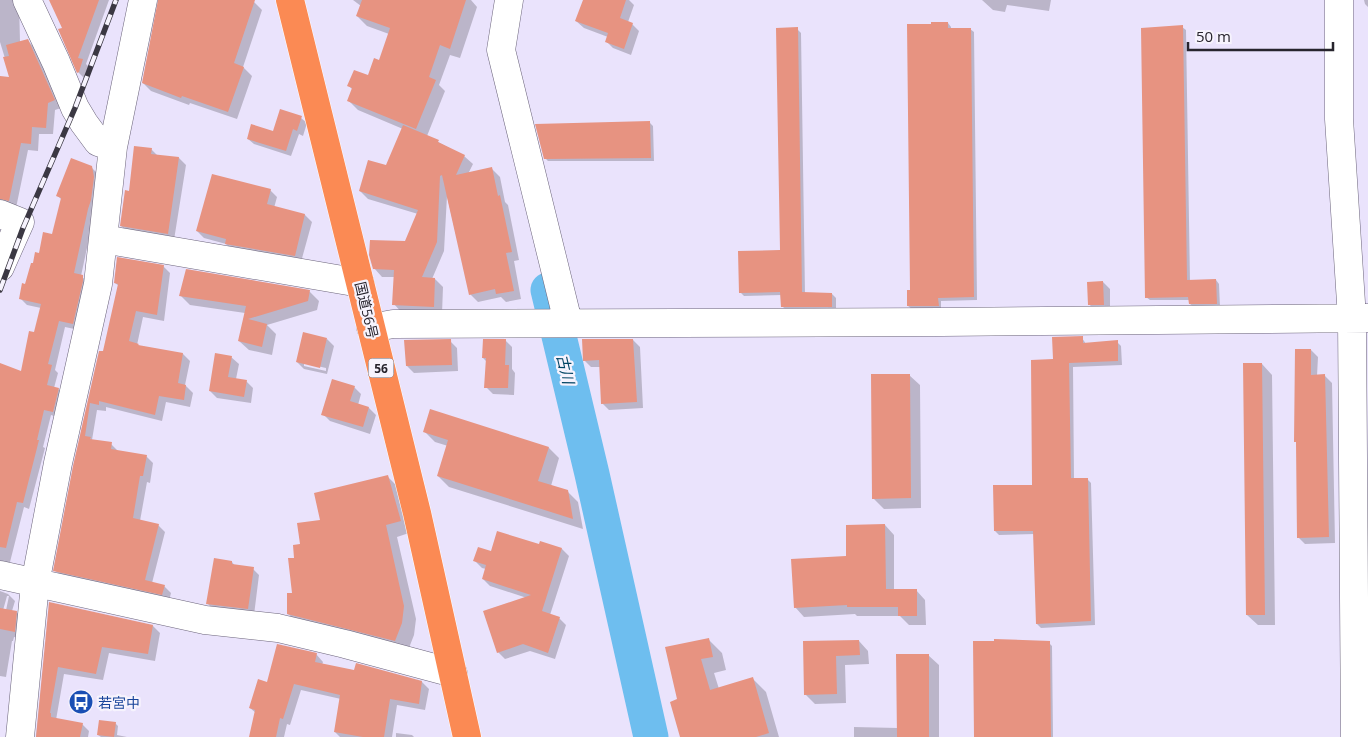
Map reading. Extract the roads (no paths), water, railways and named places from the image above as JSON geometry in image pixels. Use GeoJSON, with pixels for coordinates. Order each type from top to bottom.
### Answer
{"type":"FeatureCollection","features":[{"type":"Feature","properties":{"kind":"highway","name":"国道56号"},"geometry":{"type":"LineString","coordinates":[[290,0],[417,513],[467,737]]}},
{"type":"Feature","properties":{"kind":"street"},"geometry":{"type":"LineString","coordinates":[[27,0],[75,108],[98,142],[113,147]]}},
{"type":"Feature","properties":{"kind":"street"},"geometry":{"type":"LineString","coordinates":[[20,737],[35,584],[58,464],[98,284],[113,147],[143,0]]}},
{"type":"Feature","properties":{"kind":"street"},"geometry":{"type":"LineString","coordinates":[[509,0],[501,50],[556,322]]}},
{"type":"Feature","properties":{"kind":"street"},"geometry":{"type":"LineString","coordinates":[[1339,0],[1339,119],[1360,318],[1355,737]]}},
{"type":"Feature","properties":{"kind":"street"},"geometry":{"type":"LineString","coordinates":[[0,214],[20,222],[0,267]]}},
{"type":"Feature","properties":{"kind":"street"},"geometry":{"type":"LineString","coordinates":[[103,239],[360,283]]}},
{"type":"Feature","properties":{"kind":"street"},"geometry":{"type":"LineString","coordinates":[[371,328],[392,324],[556,322],[951,322],[1360,318]]}},
{"type":"Feature","properties":{"kind":"street"},"geometry":{"type":"LineString","coordinates":[[0,575],[205,620],[278,628],[453,673]]}},
{"type":"Feature","properties":{"kind":"waterway","name":"古川"},"geometry":{"type":"LineString","coordinates":[[548,290],[592,474],[651,737]]}},
{"type":"Feature","properties":{"kind":"railway"},"geometry":{"type":"LineString","coordinates":[[0,290],[23,228],[75,108],[116,0]]}},
{"type":"Feature","properties":{"kind":"place","name":"若宮中"},"geometry":{"type":"Point","coordinates":[81,702]}}]}
